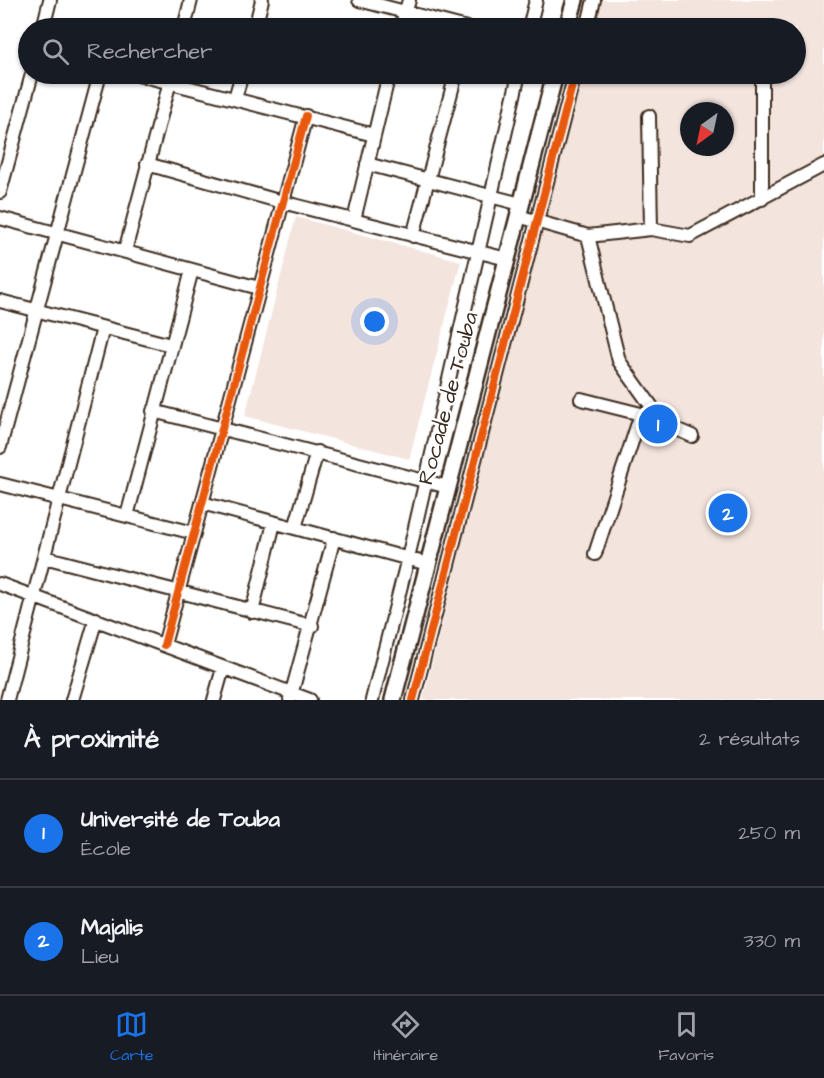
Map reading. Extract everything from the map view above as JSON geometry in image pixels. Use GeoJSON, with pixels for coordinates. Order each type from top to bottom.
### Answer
{"type":"FeatureCollection","features":[{"type":"Feature","properties":{"kind":"main road"},"geometry":{"type":"LineString","coordinates":[[570,18],[575,0]]}},
{"type":"Feature","properties":{"kind":"main road","name":"Rocade de Touba"},"geometry":{"type":"LineString","coordinates":[[393,700],[552,84]]}},
{"type":"Feature","properties":{"kind":"street"},"geometry":{"type":"LineString","coordinates":[[46,18],[50,0]]}},
{"type":"Feature","properties":{"kind":"street"},"geometry":{"type":"LineString","coordinates":[[186,18],[191,0]]}},
{"type":"Feature","properties":{"kind":"street"},"geometry":{"type":"LineString","coordinates":[[258,18],[262,0]]}},
{"type":"Feature","properties":{"kind":"street"},"geometry":{"type":"LineString","coordinates":[[359,0],[407,6],[440,18]]}},
{"type":"Feature","properties":{"kind":"street"},"geometry":{"type":"LineString","coordinates":[[532,18],[536,0]]}},
{"type":"Feature","properties":{"kind":"street"},"geometry":{"type":"LineString","coordinates":[[589,18],[594,0]]}},
{"type":"Feature","properties":{"kind":"street"},"geometry":{"type":"LineString","coordinates":[[0,192],[29,84]]}},
{"type":"Feature","properties":{"kind":"street"},"geometry":{"type":"LineString","coordinates":[[0,447],[97,84]]}},
{"type":"Feature","properties":{"kind":"street"},"geometry":{"type":"LineString","coordinates":[[125,251],[169,84]]}},
{"type":"Feature","properties":{"kind":"street"},"geometry":{"type":"LineString","coordinates":[[190,84],[374,135]]}},
{"type":"Feature","properties":{"kind":"street"},"geometry":{"type":"LineString","coordinates":[[235,98],[239,84]]}},
{"type":"Feature","properties":{"kind":"street"},"geometry":{"type":"LineString","coordinates":[[354,220],[385,84]]}},
{"type":"Feature","properties":{"kind":"street"},"geometry":{"type":"LineString","coordinates":[[413,236],[453,84]]}},
{"type":"Feature","properties":{"kind":"street"},"geometry":{"type":"LineString","coordinates":[[372,700],[408,558],[476,252],[517,84]]}},
{"type":"Feature","properties":{"kind":"street"},"geometry":{"type":"LineString","coordinates":[[413,700],[572,84]]}},
{"type":"Feature","properties":{"kind":"street"},"geometry":{"type":"LineString","coordinates":[[762,84],[762,199]]}},
{"type":"Feature","properties":{"kind":"street"},"geometry":{"type":"LineString","coordinates":[[164,645],[306,116]]}},
{"type":"Feature","properties":{"kind":"street"},"geometry":{"type":"LineString","coordinates":[[649,116],[651,229]]}},
{"type":"Feature","properties":{"kind":"street"},"geometry":{"type":"LineString","coordinates":[[147,164],[282,202],[507,259]]}},
{"type":"Feature","properties":{"kind":"street"},"geometry":{"type":"LineString","coordinates":[[367,164],[490,195],[520,210],[537,222],[588,236],[651,229],[690,236],[698,234],[824,165]]}},
{"type":"Feature","properties":{"kind":"street"},"geometry":{"type":"LineString","coordinates":[[0,218],[259,288]]}},
{"type":"Feature","properties":{"kind":"street"},"geometry":{"type":"LineString","coordinates":[[588,236],[619,361],[662,421]]}},
{"type":"Feature","properties":{"kind":"street"},"geometry":{"type":"LineString","coordinates":[[127,516],[192,270]]}},
{"type":"Feature","properties":{"kind":"street"},"geometry":{"type":"LineString","coordinates":[[0,301],[171,345]]}},
{"type":"Feature","properties":{"kind":"street"},"geometry":{"type":"LineString","coordinates":[[7,700],[103,328]]}},
{"type":"Feature","properties":{"kind":"street"},"geometry":{"type":"LineString","coordinates":[[581,399],[662,421],[692,436]]}},
{"type":"Feature","properties":{"kind":"street"},"geometry":{"type":"LineString","coordinates":[[153,411],[448,487]]}},
{"type":"Feature","properties":{"kind":"street"},"geometry":{"type":"LineString","coordinates":[[595,554],[641,414]]}},
{"type":"Feature","properties":{"kind":"street"},"geometry":{"type":"LineString","coordinates":[[295,528],[317,452]]}},
{"type":"Feature","properties":{"kind":"street"},"geometry":{"type":"LineString","coordinates":[[0,484],[194,532]]}},
{"type":"Feature","properties":{"kind":"street"},"geometry":{"type":"LineString","coordinates":[[202,503],[428,564]]}},
{"type":"Feature","properties":{"kind":"street"},"geometry":{"type":"LineString","coordinates":[[252,612],[274,523]]}},
{"type":"Feature","properties":{"kind":"street"},"geometry":{"type":"LineString","coordinates":[[291,696],[312,626],[334,538]]}},
{"type":"Feature","properties":{"kind":"street"},"geometry":{"type":"LineString","coordinates":[[44,557],[312,626]]}},
{"type":"Feature","properties":{"kind":"street"},"geometry":{"type":"LineString","coordinates":[[0,584],[164,645],[291,696],[310,700]]}},
{"type":"Feature","properties":{"kind":"street"},"geometry":{"type":"LineString","coordinates":[[77,699],[96,619]]}},
{"type":"Feature","properties":{"kind":"street"},"geometry":{"type":"LineString","coordinates":[[214,700],[223,668]]}},
{"type":"Feature","properties":{"kind":"shaded area"},"geometry":{"type":"Polygon","coordinates":[[[596,0],[824,0],[824,700],[423,700],[576,84],[806,84],[806,18],[592,18],[596,0]]]}},
{"type":"Feature","properties":{"kind":"shaded area"},"geometry":{"type":"Polygon","coordinates":[[[296,217],[461,261],[409,459],[245,416],[296,217]]]}},
{"type":"Feature","properties":{"kind":"cycle path"},"geometry":{"type":"LineString","coordinates":[[413,700],[572,84]]}},
{"type":"Feature","properties":{"kind":"cycle path"},"geometry":{"type":"LineString","coordinates":[[164,645],[306,116]]}},
{"type":"Feature","properties":{"kind":"place","name":"Université de Touba"},"geometry":{"type":"Point","coordinates":[658,424]}},
{"type":"Feature","properties":{"kind":"place","name":"Majalis"},"geometry":{"type":"Point","coordinates":[728,513]}}]}
